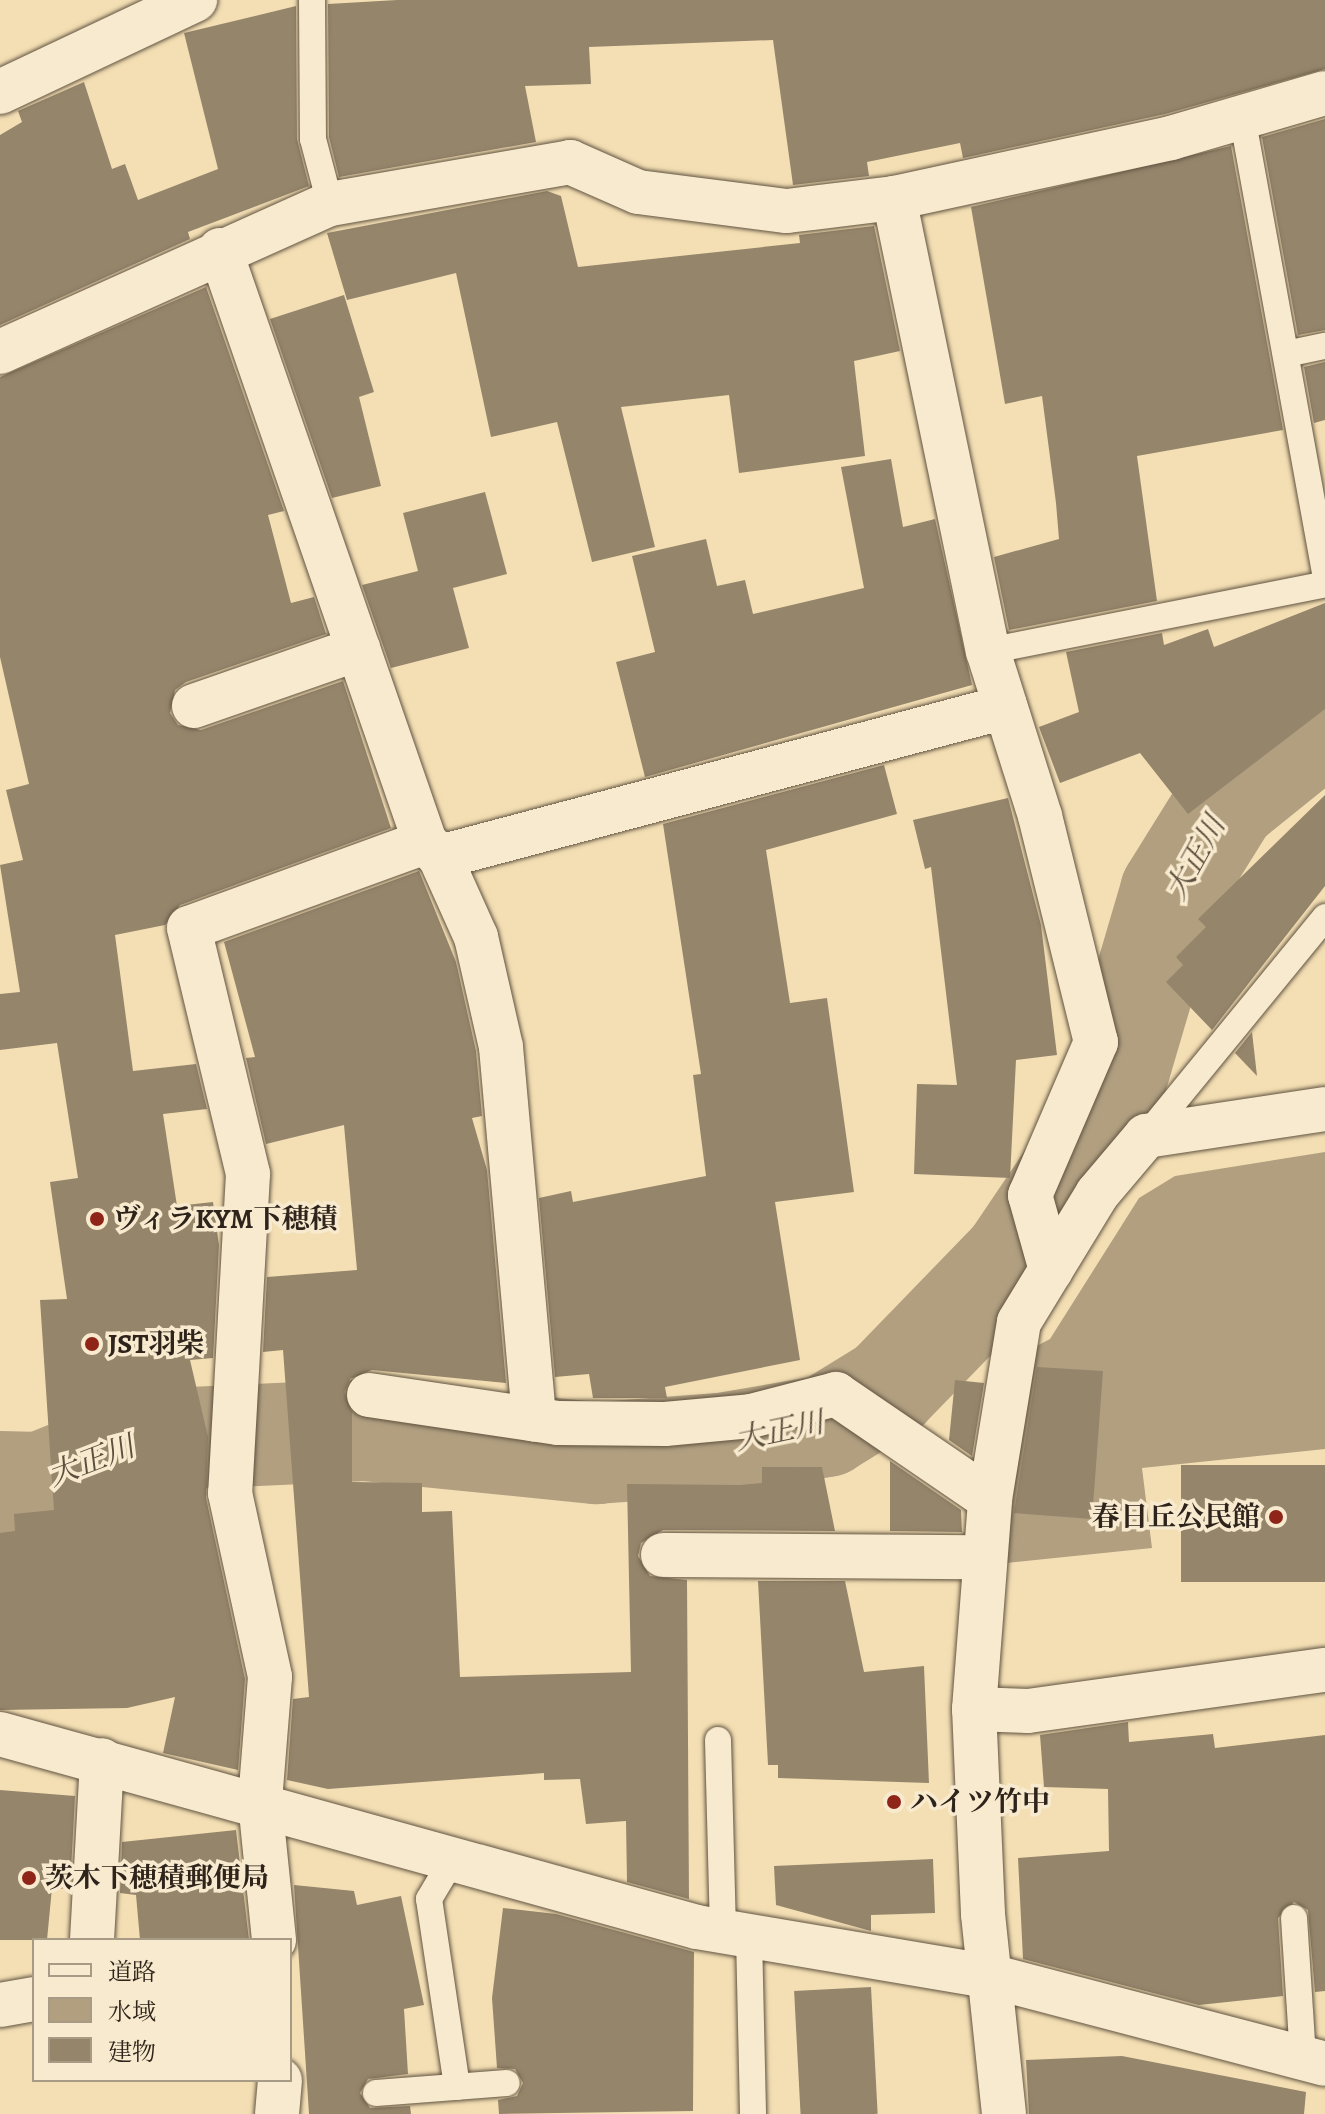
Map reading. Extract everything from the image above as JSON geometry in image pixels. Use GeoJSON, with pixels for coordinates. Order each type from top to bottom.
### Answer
{"type":"FeatureCollection","features":[{"type":"Feature","properties":{"kind":"street"},"geometry":{"type":"LineString","coordinates":[[0,92],[195,0]]}},
{"type":"Feature","properties":{"kind":"street"},"geometry":{"type":"LineString","coordinates":[[0,352],[220,250],[330,204],[570,162],[638,192],[787,211],[894,198],[1242,116],[1325,93]]}},
{"type":"Feature","properties":{"kind":"street"},"geometry":{"type":"LineString","coordinates":[[894,198],[988,651],[1096,1042],[1030,1195],[1048,1258]]}},
{"type":"Feature","properties":{"kind":"street"},"geometry":{"type":"LineString","coordinates":[[220,250],[358,649],[432,850],[476,937],[501,1047],[534,1420]]}},
{"type":"Feature","properties":{"kind":"street"},"geometry":{"type":"LineString","coordinates":[[194,706],[358,649]]}},
{"type":"Feature","properties":{"kind":"street"},"geometry":{"type":"LineString","coordinates":[[274,1938],[260,1802],[270,1677],[230,1493],[248,1174],[189,928],[432,850],[1005,707]]}},
{"type":"Feature","properties":{"kind":"street"},"geometry":{"type":"LineString","coordinates":[[1004,2114],[994,1977],[983,1914],[974,1709],[990,1499],[1019,1322],[1048,1258],[1146,1136],[1325,1109]]}},
{"type":"Feature","properties":{"kind":"street"},"geometry":{"type":"LineString","coordinates":[[369,1395],[534,1420],[665,1424],[751,1416],[836,1394],[990,1499]]}},
{"type":"Feature","properties":{"kind":"street"},"geometry":{"type":"LineString","coordinates":[[663,1555],[985,1557]]}},
{"type":"Feature","properties":{"kind":"street"},"geometry":{"type":"LineString","coordinates":[[974,1709],[1028,1711],[1325,1670]]}},
{"type":"Feature","properties":{"kind":"street"},"geometry":{"type":"LineString","coordinates":[[0,1734],[260,1802],[736,1934],[994,1977],[1314,2061]]}},
{"type":"Feature","properties":{"kind":"street"},"geometry":{"type":"LineString","coordinates":[[92,1938],[102,1760]]}},
{"type":"Feature","properties":{"kind":"street"},"geometry":{"type":"LineString","coordinates":[[0,2005],[32,1999]]}},
{"type":"Feature","properties":{"kind":"street"},"geometry":{"type":"LineString","coordinates":[[277,2114],[280,2082]]}},
{"type":"Feature","properties":{"kind":"lane"},"geometry":{"type":"LineString","coordinates":[[312,0],[313,139],[330,204]]}},
{"type":"Feature","properties":{"kind":"lane"},"geometry":{"type":"LineString","coordinates":[[1242,116],[1325,572]]}},
{"type":"Feature","properties":{"kind":"lane"},"geometry":{"type":"LineString","coordinates":[[1286,354],[1325,346]]}},
{"type":"Feature","properties":{"kind":"lane"},"geometry":{"type":"LineString","coordinates":[[988,651],[1325,584]]}},
{"type":"Feature","properties":{"kind":"lane"},"geometry":{"type":"LineString","coordinates":[[1146,1136],[1325,917]]}},
{"type":"Feature","properties":{"kind":"lane"},"geometry":{"type":"LineString","coordinates":[[718,1740],[753,2114]]}},
{"type":"Feature","properties":{"kind":"lane"},"geometry":{"type":"LineString","coordinates":[[454,1857],[429,1899],[457,2087]]}},
{"type":"Feature","properties":{"kind":"lane"},"geometry":{"type":"LineString","coordinates":[[1294,1918],[1314,2061]]}},
{"type":"Feature","properties":{"kind":"lane"},"geometry":{"type":"LineString","coordinates":[[376,2093],[507,2083]]}},
{"type":"Feature","properties":{"kind":"water"},"geometry":{"type":"Polygon","coordinates":[[[1325,1152],[1325,1449],[1142,1468],[1152,1548],[1006,1563],[1029,1350],[1050,1339],[1139,1198],[1175,1176],[1325,1152]]]}},
{"type":"Feature","properties":{"kind":"building"},"geometry":{"type":"Polygon","coordinates":[[[397,0],[1325,0],[1325,69],[1165,114],[963,158],[960,143],[867,162],[869,176],[793,185],[773,40],[589,47],[591,84],[525,86],[536,142],[339,177],[329,137],[328,4],[397,0]]]}},
{"type":"Feature","properties":{"kind":"building"},"geometry":{"type":"Polygon","coordinates":[[[296,6],[297,139],[309,186],[188,232],[190,239],[0,325],[0,135],[22,122],[18,111],[84,82],[112,169],[125,164],[138,200],[218,169],[184,33],[296,6]]]}},
{"type":"Feature","properties":{"kind":"building"},"geometry":{"type":"Polygon","coordinates":[[[1325,119],[1325,330],[1298,335],[1262,137],[1325,119]]]}},
{"type":"Feature","properties":{"kind":"building"},"geometry":{"type":"Polygon","coordinates":[[[1231,146],[1283,430],[1137,456],[1157,601],[1009,630],[994,557],[1059,539],[1056,503],[1042,396],[1005,404],[971,207],[1231,146]]]}},
{"type":"Feature","properties":{"kind":"building"},"geometry":{"type":"Polygon","coordinates":[[[547,191],[561,196],[578,267],[800,243],[799,235],[874,226],[900,351],[854,361],[865,456],[739,473],[729,395],[621,407],[655,547],[592,562],[557,422],[491,437],[456,273],[347,300],[327,233],[547,191]]]}},
{"type":"Feature","properties":{"kind":"building"},"geometry":{"type":"Polygon","coordinates":[[[206,287],[284,511],[268,515],[291,603],[314,597],[326,634],[186,682],[175,690],[170,713],[178,725],[201,730],[343,681],[391,828],[180,905],[165,925],[115,935],[133,1071],[196,1064],[207,1109],[163,1114],[177,1206],[213,1202],[219,1245],[213,1358],[190,1360],[208,1437],[206,1498],[245,1679],[238,1770],[163,1753],[175,1697],[127,1708],[0,1710],[0,1533],[15,1531],[14,1514],[54,1510],[40,1300],[67,1299],[50,1182],[78,1178],[57,1043],[0,1050],[0,994],[20,992],[0,865],[23,860],[6,790],[29,784],[0,657],[0,377],[206,287]]]}},
{"type":"Feature","properties":{"kind":"building"},"geometry":{"type":"Polygon","coordinates":[[[344,295],[374,392],[359,397],[381,486],[332,498],[270,319],[344,295]]]}},
{"type":"Feature","properties":{"kind":"building"},"geometry":{"type":"Polygon","coordinates":[[[1325,362],[1325,420],[1314,423],[1304,367],[1325,362]]]}},
{"type":"Feature","properties":{"kind":"building"},"geometry":{"type":"Polygon","coordinates":[[[891,459],[903,527],[935,519],[972,685],[645,777],[616,662],[655,652],[632,556],[706,539],[717,586],[745,580],[753,614],[864,588],[841,467],[891,459]]]}},
{"type":"Feature","properties":{"kind":"building"},"geometry":{"type":"Polygon","coordinates":[[[485,492],[507,574],[453,588],[469,648],[391,668],[362,585],[418,571],[403,513],[485,492]]]}},
{"type":"Feature","properties":{"kind":"building"},"geometry":{"type":"Polygon","coordinates":[[[1325,603],[1325,709],[1188,814],[1140,753],[1060,783],[1039,727],[1079,712],[1066,652],[1162,633],[1164,645],[1208,629],[1214,647],[1325,603]]]}},
{"type":"Feature","properties":{"kind":"building"},"geometry":{"type":"Polygon","coordinates":[[[884,765],[897,814],[766,850],[790,1003],[827,998],[854,1192],[775,1202],[800,1360],[665,1387],[667,1398],[593,1398],[589,1374],[555,1377],[539,1198],[571,1191],[573,1202],[706,1176],[693,1075],[701,1074],[663,824],[884,765]]]}},
{"type":"Feature","properties":{"kind":"building"},"geometry":{"type":"Polygon","coordinates":[[[1325,795],[1325,886],[1212,1030],[1166,982],[1183,965],[1176,957],[1206,927],[1198,919],[1325,795]]]}},
{"type":"Feature","properties":{"kind":"building"},"geometry":{"type":"Polygon","coordinates":[[[1008,798],[1041,925],[1057,1055],[1016,1060],[1010,1178],[914,1174],[917,1084],[957,1085],[931,867],[925,869],[913,820],[1008,798]]]}},
{"type":"Feature","properties":{"kind":"building"},"geometry":{"type":"Polygon","coordinates":[[[419,871],[456,962],[476,1051],[482,1116],[472,1118],[487,1170],[506,1383],[372,1370],[350,1379],[344,1392],[352,1412],[352,1482],[422,1483],[422,1512],[452,1511],[460,1677],[631,1672],[627,1484],[740,1485],[762,1483],[762,1467],[822,1467],[835,1531],[663,1530],[641,1543],[638,1556],[650,1576],[687,1580],[689,1899],[627,1882],[626,1821],[586,1824],[580,1779],[544,1780],[544,1773],[328,1789],[287,1780],[293,1699],[309,1697],[283,1350],[263,1352],[267,1277],[357,1270],[344,1125],[266,1144],[246,1058],[255,1057],[224,942],[419,871]]]}},
{"type":"Feature","properties":{"kind":"building"},"geometry":{"type":"Polygon","coordinates":[[[1252,1032],[1257,1076],[1235,1053],[1252,1032]]]}},
{"type":"Feature","properties":{"kind":"building"},"geometry":{"type":"Polygon","coordinates":[[[1037,1367],[1103,1371],[1092,1519],[1014,1513],[1037,1367]]]}},
{"type":"Feature","properties":{"kind":"building"},"geometry":{"type":"Polygon","coordinates":[[[955,1380],[984,1383],[972,1456],[949,1440],[955,1380]]]}},
{"type":"Feature","properties":{"kind":"building"},"geometry":{"type":"Polygon","coordinates":[[[890,1461],[961,1510],[962,1532],[890,1531],[890,1461]]]}},
{"type":"Feature","properties":{"kind":"building"},"geometry":{"type":"Polygon","coordinates":[[[1181,1465],[1325,1465],[1325,1582],[1181,1582],[1181,1465]]]}},
{"type":"Feature","properties":{"kind":"building"},"geometry":{"type":"Polygon","coordinates":[[[758,1581],[845,1581],[864,1672],[924,1666],[929,1783],[778,1778],[778,1765],[768,1765],[758,1581]]]}},
{"type":"Feature","properties":{"kind":"building"},"geometry":{"type":"Polygon","coordinates":[[[1128,1722],[1129,1742],[1213,1734],[1215,1748],[1325,1735],[1325,1991],[1315,1992],[1308,1910],[1294,1902],[1278,1918],[1283,1996],[1199,2005],[1023,1959],[1018,1858],[1109,1851],[1108,1789],[1044,1787],[1040,1735],[1128,1722]]]}},
{"type":"Feature","properties":{"kind":"building"},"geometry":{"type":"Polygon","coordinates":[[[0,1790],[75,1796],[70,1889],[52,1888],[47,1938],[0,1940],[0,1790]]]}},
{"type":"Feature","properties":{"kind":"building"},"geometry":{"type":"Polygon","coordinates":[[[236,1830],[249,1938],[140,1938],[136,1895],[120,1893],[122,1842],[236,1830]]]}},
{"type":"Feature","properties":{"kind":"building"},"geometry":{"type":"Polygon","coordinates":[[[933,1859],[935,1913],[871,1915],[871,1931],[776,1905],[774,1866],[933,1859]]]}},
{"type":"Feature","properties":{"kind":"building"},"geometry":{"type":"Polygon","coordinates":[[[294,1885],[354,1891],[357,1905],[401,1896],[424,2005],[404,2009],[408,2074],[368,2079],[360,2093],[370,2108],[410,2106],[411,2114],[309,2114],[294,1885]]]}},
{"type":"Feature","properties":{"kind":"building"},"geometry":{"type":"Polygon","coordinates":[[[503,1908],[556,1914],[694,1952],[693,2111],[499,2114],[498,2100],[517,2096],[523,2083],[515,2069],[497,2068],[492,1998],[503,1908]]]}},
{"type":"Feature","properties":{"kind":"building"},"geometry":{"type":"Polygon","coordinates":[[[871,1987],[878,2114],[801,2114],[794,1991],[871,1987]]]}},
{"type":"Feature","properties":{"kind":"building"},"geometry":{"type":"Polygon","coordinates":[[[1122,2056],[1306,2092],[1304,2114],[1029,2114],[1026,2060],[1122,2056]]]}},
{"type":"Feature","properties":{"kind":"waterway","name":"大正川"},"geometry":{"type":"LineString","coordinates":[[0,1482],[41,1483],[146,1440],[365,1430],[597,1453],[721,1444],[826,1426],[888,1388],[1013,1259],[1102,1127],[1171,892],[1227,802],[1325,723]]}},
{"type":"Feature","properties":{"kind":"place","name":"ヴィラKYM下穂積"},"geometry":{"type":"Point","coordinates":[97,1219]}},
{"type":"Feature","properties":{"kind":"place","name":"JST羽柴"},"geometry":{"type":"Point","coordinates":[92,1344]}},
{"type":"Feature","properties":{"kind":"place","name":"春日丘公民館"},"geometry":{"type":"Point","coordinates":[1276,1517]}},
{"type":"Feature","properties":{"kind":"place","name":"ハイツ竹中"},"geometry":{"type":"Point","coordinates":[894,1802]}},
{"type":"Feature","properties":{"kind":"place","name":"茨木下穂積郵便局"},"geometry":{"type":"Point","coordinates":[29,1878]}}]}
